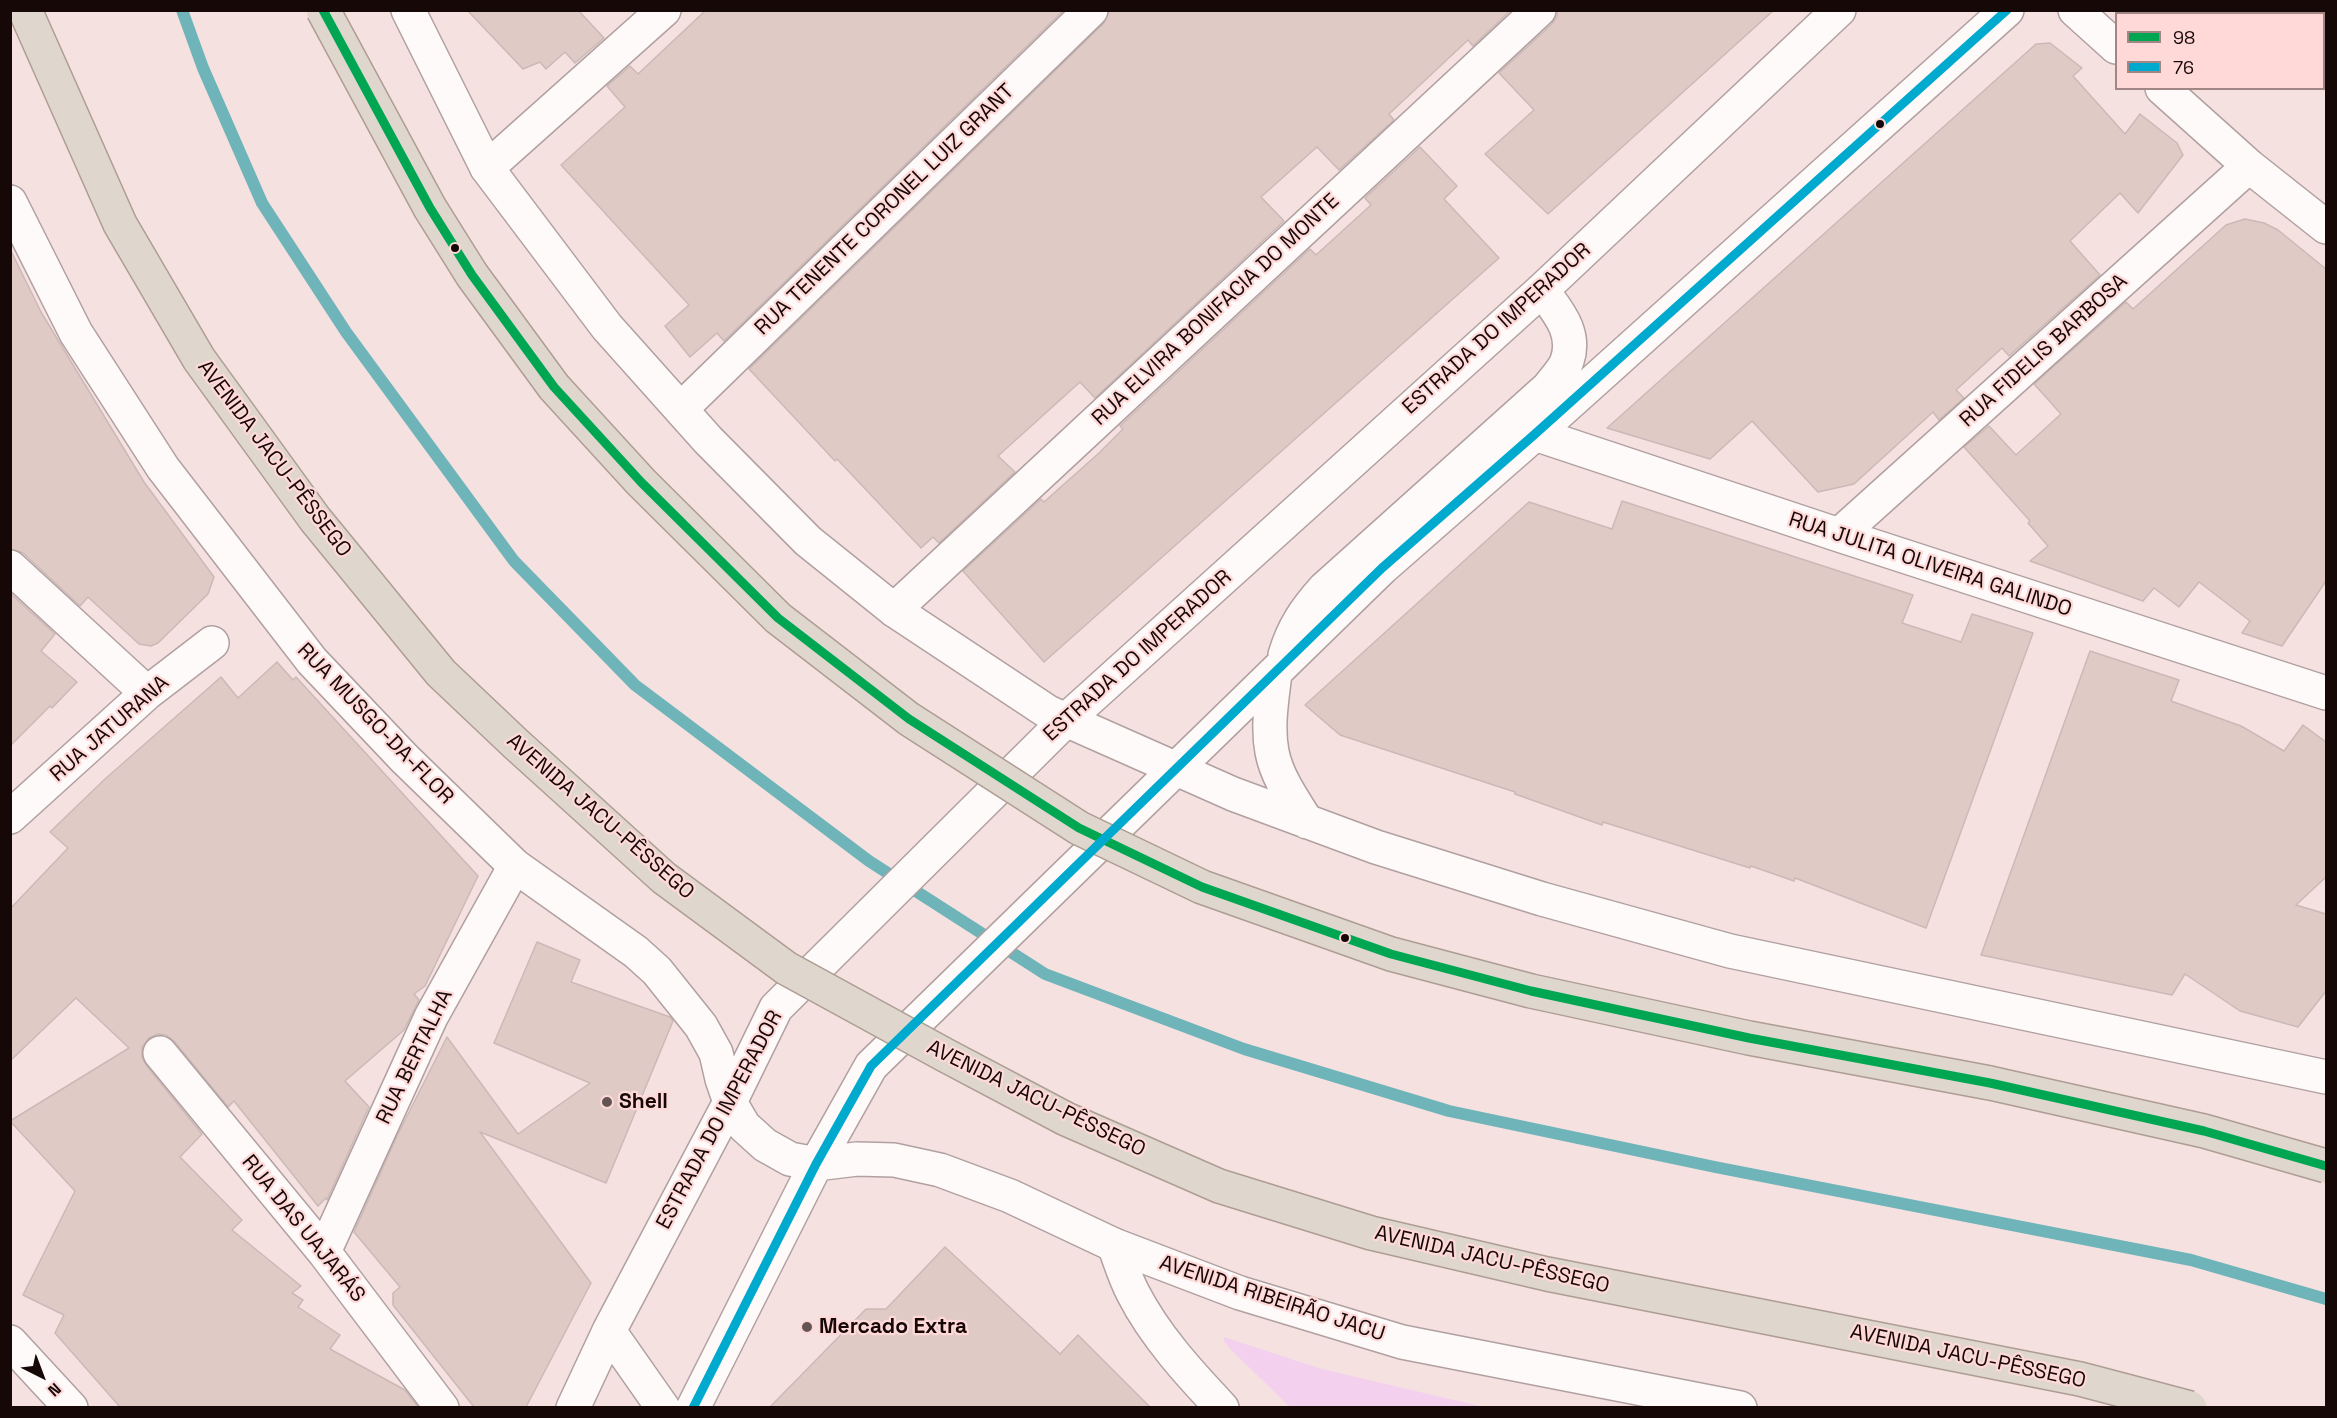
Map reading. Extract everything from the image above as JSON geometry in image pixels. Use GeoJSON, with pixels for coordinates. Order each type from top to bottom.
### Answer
{"type":"FeatureCollection","features":[{"type":"Feature","properties":{"kind":"highway","name":"AVENIDA JACU-PÊSSEGO"},"geometry":{"type":"LineString","coordinates":[[25,10],[126,234],[199,359],[315,519],[441,673],[664,879],[786,968],[1066,1119],[1219,1186],[1371,1233],[1547,1274],[2080,1379],[2190,1407]]}},
{"type":"Feature","properties":{"kind":"highway"},"geometry":{"type":"LineString","coordinates":[[323,10],[430,208],[472,275],[554,387],[641,482],[778,618],[909,719],[1079,828],[1202,887],[1391,954],[1543,993],[1749,1038],[1990,1083],[2204,1131],[2326,1166]]}},
{"type":"Feature","properties":{"kind":"street"},"geometry":{"type":"LineString","coordinates":[[408,10],[487,168],[607,327],[681,409],[808,541],[894,610],[1048,712],[1233,794],[1376,847],[1542,899],[1730,951],[2326,1077]]}},
{"type":"Feature","properties":{"kind":"street"},"geometry":{"type":"LineString","coordinates":[[487,168],[664,10]]}},
{"type":"Feature","properties":{"kind":"street","name":"RUA TENENTE CORONEL LUIZ GRANT"},"geometry":{"type":"LineString","coordinates":[[681,409],[1091,10]]}},
{"type":"Feature","properties":{"kind":"street","name":"RUA ELVIRA BONIFACIA DO MONTE"},"geometry":{"type":"LineString","coordinates":[[894,610],[1539,10]]}},
{"type":"Feature","properties":{"kind":"street","name":"ESTRADA DO IMPERADOR"},"geometry":{"type":"LineString","coordinates":[[573,1407],[609,1331],[730,1102],[776,1008],[1066,720],[1542,290],[1839,10]]}},
{"type":"Feature","properties":{"kind":"street"},"geometry":{"type":"LineString","coordinates":[[2075,10],[2115,46]]}},
{"type":"Feature","properties":{"kind":"street"},"geometry":{"type":"LineString","coordinates":[[693,1407],[816,1164],[871,1066],[1382,567],[1535,434],[2000,13]]}},
{"type":"Feature","properties":{"kind":"street"},"geometry":{"type":"LineString","coordinates":[[2164,90],[2249,166],[2326,227]]}},
{"type":"Feature","properties":{"kind":"street","name":"RUA FIDELIS BARBOSA"},"geometry":{"type":"LineString","coordinates":[[1839,535],[2249,166]]}},
{"type":"Feature","properties":{"kind":"street","name":"RUA MUSGO-DA-FLOR"},"geometry":{"type":"LineString","coordinates":[[10,202],[76,333],[170,477],[312,661],[404,758],[515,866],[636,952],[657,971],[701,1026],[716,1053],[730,1102],[744,1126],[765,1145],[790,1159],[816,1164]]}},
{"type":"Feature","properties":{"kind":"street"},"geometry":{"type":"LineString","coordinates":[[1307,822],[1286,789],[1272,753],[1270,716],[1278,670],[1295,627],[1303,612],[1324,589],[1548,388],[1567,362],[1569,344],[1566,324],[1542,290]]}},
{"type":"Feature","properties":{"kind":"street","name":"RUA JULITA OLIVEIRA GALINDO"},"geometry":{"type":"LineString","coordinates":[[1535,434],[2326,693]]}},
{"type":"Feature","properties":{"kind":"street"},"geometry":{"type":"LineString","coordinates":[[10,567],[147,693]]}},
{"type":"Feature","properties":{"kind":"street","name":"RUA JATURANA"},"geometry":{"type":"LineString","coordinates":[[10,817],[147,693],[212,643]]}},
{"type":"Feature","properties":{"kind":"street","name":"RUA BERTALHA"},"geometry":{"type":"LineString","coordinates":[[324,1252],[431,1017],[515,866]]}},
{"type":"Feature","properties":{"kind":"street","name":"RUA DAS UAJARÁS"},"geometry":{"type":"LineString","coordinates":[[160,1053],[324,1252],[442,1407]]}},
{"type":"Feature","properties":{"kind":"street","name":"AVENIDA RIBEIRÃO JACU"},"geometry":{"type":"LineString","coordinates":[[816,1164],[857,1159],[894,1160],[940,1170],[1010,1196],[1114,1245],[1240,1293],[1402,1342],[1740,1407]]}},
{"type":"Feature","properties":{"kind":"street"},"geometry":{"type":"LineString","coordinates":[[1114,1245],[1131,1290],[1149,1323],[1195,1379],[1222,1407]]}},
{"type":"Feature","properties":{"kind":"street"},"geometry":{"type":"LineString","coordinates":[[609,1331],[663,1407]]}},
{"type":"Feature","properties":{"kind":"street"},"geometry":{"type":"LineString","coordinates":[[10,1342],[70,1407]]}},
{"type":"Feature","properties":{"kind":"shaded area"},"geometry":{"type":"Polygon","coordinates":[[[1224,1337],[1322,1369],[1484,1407],[1290,1407],[1230,1349],[1224,1337]]]}},
{"type":"Feature","properties":{"kind":"building"},"geometry":{"type":"Polygon","coordinates":[[[467,10],[578,10],[604,38],[575,63],[565,52],[546,69],[540,62],[523,69],[467,10]]]}},
{"type":"Feature","properties":{"kind":"building"},"geometry":{"type":"Polygon","coordinates":[[[706,10],[1064,10],[724,341],[717,333],[690,357],[665,326],[689,305],[561,165],[625,107],[607,86],[630,66],[638,74],[706,10]]]}},
{"type":"Feature","properties":{"kind":"building"},"geometry":{"type":"Polygon","coordinates":[[[1109,10],[1511,10],[1473,46],[1468,40],[1389,114],[1394,120],[1339,170],[1317,147],[1261,197],[1284,221],[1095,398],[1080,382],[998,456],[1015,472],[939,543],[933,537],[921,548],[749,369],[1104,23],[1109,10]]]}},
{"type":"Feature","properties":{"kind":"building"},"geometry":{"type":"Polygon","coordinates":[[[1557,10],[1774,10],[1548,214],[1485,154],[1534,110],[1499,73],[1552,24],[1557,16],[1557,10]]]}},
{"type":"Feature","properties":{"kind":"building"},"geometry":{"type":"Polygon","coordinates":[[[2050,43],[2082,68],[2073,76],[2125,134],[2140,114],[2177,143],[2183,155],[2138,213],[2120,193],[2070,241],[2100,275],[2009,356],[2002,348],[1956,390],[1964,398],[1939,420],[1933,412],[1854,484],[1818,492],[1752,421],[1710,459],[1607,428],[2036,44],[2050,43]]]}},
{"type":"Feature","properties":{"kind":"building"},"geometry":{"type":"Polygon","coordinates":[[[1420,147],[1457,186],[1444,199],[1499,258],[1044,662],[963,571],[1041,499],[1044,502],[1099,453],[1123,429],[1120,426],[1310,249],[1316,255],[1371,205],[1365,198],[1420,147]]]}},
{"type":"Feature","properties":{"kind":"building"},"geometry":{"type":"Polygon","coordinates":[[[2245,219],[2264,223],[2278,230],[2326,269],[2326,581],[2282,646],[2242,633],[2250,621],[2199,582],[2179,607],[2154,588],[2143,601],[2030,561],[2048,546],[2028,523],[2030,521],[1964,447],[1989,426],[2016,455],[2061,414],[2034,384],[2126,302],[2133,309],[2226,225],[2245,219]]]}},
{"type":"Feature","properties":{"kind":"building"},"geometry":{"type":"Polygon","coordinates":[[[10,249],[41,312],[144,482],[214,577],[208,594],[158,643],[151,646],[139,644],[88,597],[80,606],[23,553],[10,549],[10,249]]]}},
{"type":"Feature","properties":{"kind":"building"},"geometry":{"type":"Polygon","coordinates":[[[1622,501],[1913,595],[1902,623],[1961,642],[1972,614],[2033,633],[1926,928],[1795,878],[1794,881],[1603,822],[1602,825],[1515,794],[1515,792],[1340,735],[1305,705],[1529,502],[1612,529],[1622,501]]]}},
{"type":"Feature","properties":{"kind":"building"},"geometry":{"type":"Polygon","coordinates":[[[10,593],[55,634],[41,651],[77,682],[10,746],[10,593]]]}},
{"type":"Feature","properties":{"kind":"building"},"geometry":{"type":"Polygon","coordinates":[[[2090,651],[2179,680],[2171,701],[2241,726],[2284,751],[2303,725],[2326,742],[2326,877],[2296,905],[2326,914],[2326,991],[2298,1027],[2240,1011],[2185,974],[2172,995],[1981,955],[2090,651]]]}},
{"type":"Feature","properties":{"kind":"building"},"geometry":{"type":"Polygon","coordinates":[[[277,662],[293,680],[296,677],[478,876],[425,986],[414,994],[419,1000],[404,1030],[345,1081],[369,1107],[327,1200],[326,1198],[318,1206],[234,1101],[228,1107],[174,1041],[166,1035],[158,1034],[149,1038],[142,1047],[142,1057],[202,1134],[180,1157],[242,1220],[232,1230],[301,1286],[292,1293],[303,1300],[298,1307],[340,1335],[330,1349],[405,1390],[418,1407],[120,1407],[55,1333],[64,1315],[23,1295],[75,1191],[10,1121],[129,1048],[76,998],[10,1061],[10,909],[68,848],[50,832],[105,779],[221,677],[238,698],[277,662]]]}},
{"type":"Feature","properties":{"kind":"building"},"geometry":{"type":"Polygon","coordinates":[[[537,942],[580,960],[571,982],[670,1017],[673,1021],[606,1183],[480,1132],[591,1283],[526,1407],[474,1407],[393,1305],[393,1293],[400,1287],[354,1232],[397,1136],[447,1037],[518,1134],[590,1083],[494,1043],[537,942]]]}},
{"type":"Feature","properties":{"kind":"building"},"geometry":{"type":"Polygon","coordinates":[[[945,1247],[1060,1354],[1078,1335],[1150,1407],[770,1407],[866,1309],[886,1309],[945,1247]]]}},
{"type":"Feature","properties":{"kind":"waterway"},"geometry":{"type":"LineString","coordinates":[[182,10],[203,68],[262,203],[346,332],[514,561],[635,685],[869,861],[1045,974],[1244,1049],[1449,1111],[1715,1167],[2191,1260],[2326,1299]]}},
{"type":"Feature","properties":{"kind":"transit line","name":"98"},"geometry":{"type":"LineString","coordinates":[[323,10],[430,208],[472,275],[554,387],[641,482],[778,618],[909,719],[1079,828],[1202,887],[1391,954],[1531,991],[1749,1038],[1990,1083],[2204,1131],[2326,1166]]}},
{"type":"Feature","properties":{"kind":"transit line","name":"76"},"geometry":{"type":"LineString","coordinates":[[693,1408],[816,1164],[871,1066],[1382,568],[1535,434],[2007,10]]}},
{"type":"Feature","properties":{"kind":"place","name":"Shell"},"geometry":{"type":"Point","coordinates":[607,1102]}},
{"type":"Feature","properties":{"kind":"place","name":"Mercado Extra"},"geometry":{"type":"Point","coordinates":[807,1327]}}]}
